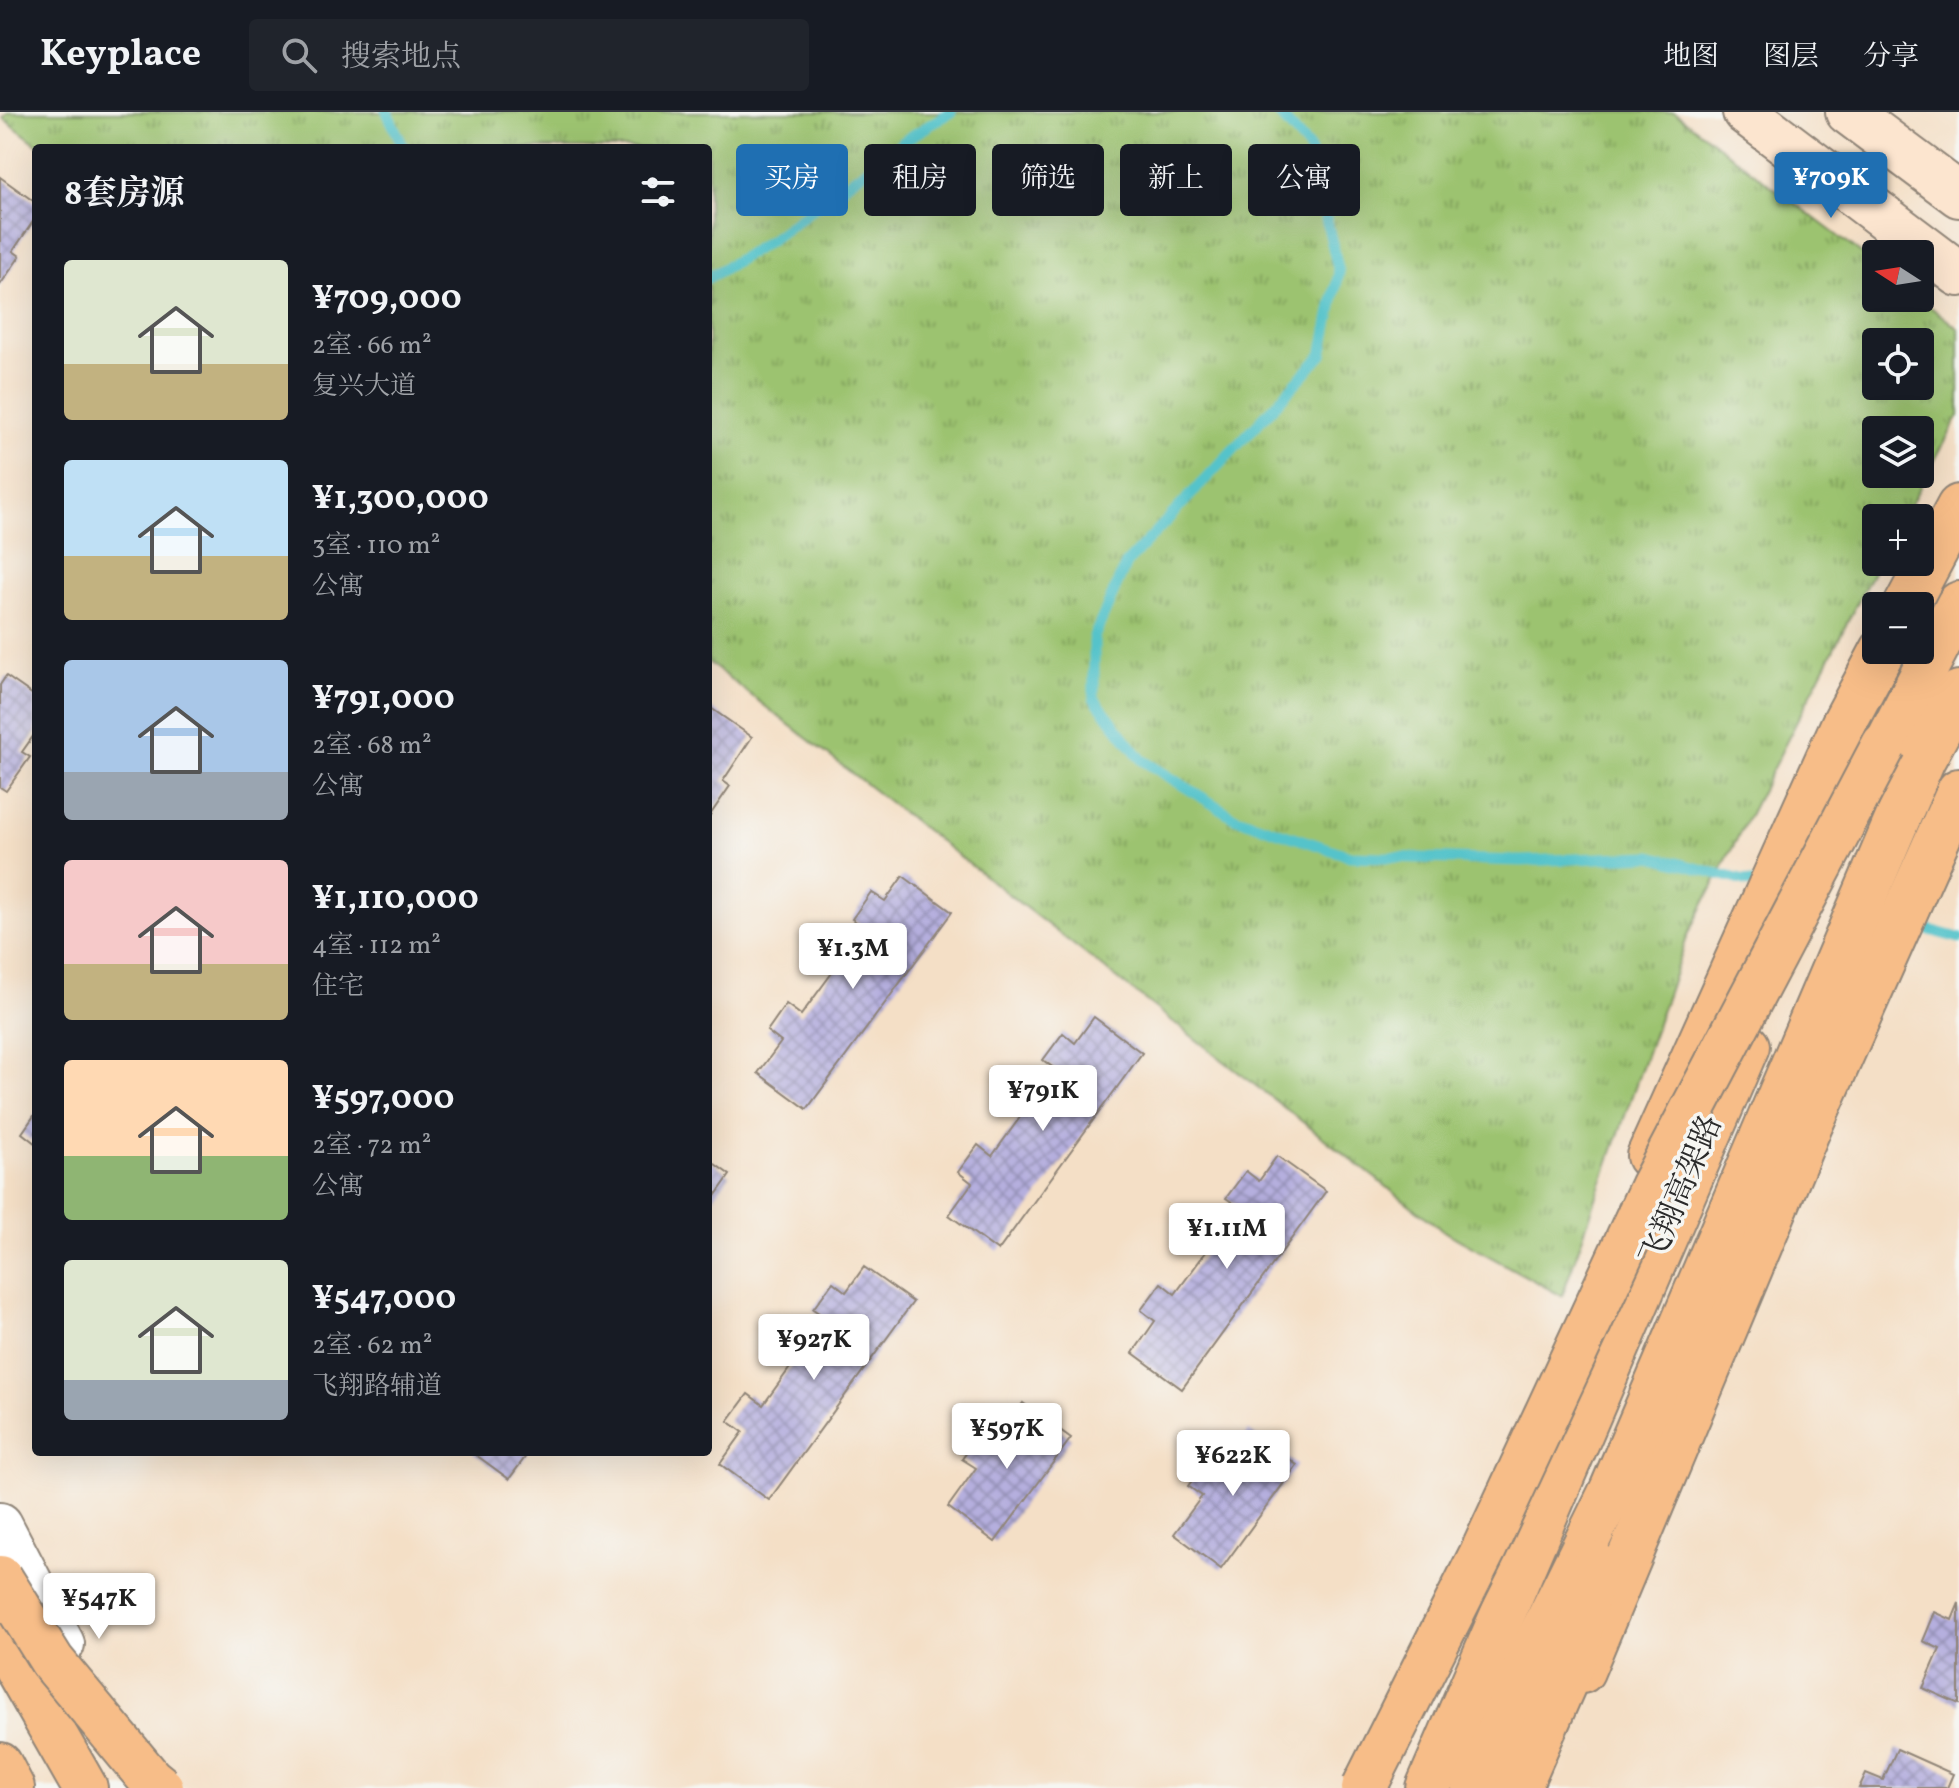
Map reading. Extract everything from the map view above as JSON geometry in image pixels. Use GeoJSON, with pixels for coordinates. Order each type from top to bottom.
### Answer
{"type":"FeatureCollection","features":[{"type":"Feature","properties":{"kind":"main road"},"geometry":{"type":"LineString","coordinates":[[1745,112],[1959,274]]}},
{"type":"Feature","properties":{"kind":"main road"},"geometry":{"type":"LineString","coordinates":[[1848,112],[1959,195]]}},
{"type":"Feature","properties":{"kind":"main road"},"geometry":{"type":"LineString","coordinates":[[1913,592],[1959,507]]}},
{"type":"Feature","properties":{"kind":"main road","name":"飞翔高架路"},"geometry":{"type":"LineString","coordinates":[[1428,1788],[1715,1116],[1884,745],[1959,604]]}},
{"type":"Feature","properties":{"kind":"main road"},"geometry":{"type":"LineString","coordinates":[[1374,1788],[1679,1087],[1843,725],[1876,664]]}},
{"type":"Feature","properties":{"kind":"main road","name":"飞翔高架路"},"geometry":{"type":"LineString","coordinates":[[1474,1788],[1536,1645],[1612,1490],[1923,759],[1959,693]]}},
{"type":"Feature","properties":{"kind":"main road"},"geometry":{"type":"LineString","coordinates":[[1364,1788],[1484,1549],[1652,1187],[1884,745]]}},
{"type":"Feature","properties":{"kind":"main road"},"geometry":{"type":"LineString","coordinates":[[1534,1788],[1807,1132],[1959,791]]}},
{"type":"Feature","properties":{"kind":"main road"},"geometry":{"type":"LineString","coordinates":[[1518,1788],[1572,1665],[1612,1490]]}},
{"type":"Feature","properties":{"kind":"main road"},"geometry":{"type":"LineString","coordinates":[[0,1578],[52,1661],[150,1779],[161,1788]]}},
{"type":"Feature","properties":{"kind":"main road"},"geometry":{"type":"LineString","coordinates":[[0,1639],[85,1788]]}},
{"type":"Feature","properties":{"kind":"main road"},"geometry":{"type":"LineString","coordinates":[[0,1765],[12,1788]]}},
{"type":"Feature","properties":{"kind":"street"},"geometry":{"type":"LineString","coordinates":[[0,1525],[137,1788]]}},
{"type":"Feature","properties":{"kind":"green space"},"geometry":{"type":"Polygon","coordinates":[[[8,112],[1674,112],[1862,254],[1862,312],[1934,310],[1959,329],[1959,416],[1934,462],[1934,416],[1862,416],[1862,488],[1919,488],[1911,504],[1862,504],[1862,576],[1871,576],[1688,935],[1562,1296],[1445,1232],[712,665],[712,144],[37,144],[3,118],[8,112]]]}},
{"type":"Feature","properties":{"kind":"building"},"geometry":{"type":"Polygon","coordinates":[[[0,177],[32,200],[32,223],[13,251],[20,256],[0,285],[0,177]]]}},
{"type":"Feature","properties":{"kind":"building"},"geometry":{"type":"Polygon","coordinates":[[[6,676],[32,694],[32,738],[22,752],[30,757],[6,791],[0,787],[0,685],[6,676]]]}},
{"type":"Feature","properties":{"kind":"building"},"geometry":{"type":"Polygon","coordinates":[[[712,709],[752,737],[723,781],[730,786],[712,812],[712,709]]]}},
{"type":"Feature","properties":{"kind":"building"},"geometry":{"type":"Polygon","coordinates":[[[903,876],[952,912],[807,1109],[758,1073],[781,1042],[767,1031],[786,1004],[801,1015],[865,928],[852,919],[871,892],[885,901],[903,876]]]}},
{"type":"Feature","properties":{"kind":"building"},"geometry":{"type":"Polygon","coordinates":[[[1094,1017],[1142,1053],[998,1251],[949,1215],[972,1183],[958,1172],[978,1145],[992,1156],[1055,1069],[1043,1060],[1063,1033],[1075,1043],[1094,1017]]]}},
{"type":"Feature","properties":{"kind":"building"},"geometry":{"type":"Polygon","coordinates":[[[32,1119],[32,1141],[22,1133],[32,1119]]]}},
{"type":"Feature","properties":{"kind":"building"},"geometry":{"type":"Polygon","coordinates":[[[1277,1156],[1326,1191],[1182,1389],[1133,1353],[1155,1321],[1141,1310],[1161,1283],[1175,1294],[1239,1207],[1226,1198],[1246,1171],[1259,1181],[1277,1156]]]}},
{"type":"Feature","properties":{"kind":"building"},"geometry":{"type":"Polygon","coordinates":[[[712,1162],[730,1175],[712,1200],[712,1162]]]}},
{"type":"Feature","properties":{"kind":"building"},"geometry":{"type":"Polygon","coordinates":[[[864,1267],[913,1302],[769,1500],[720,1464],[743,1432],[728,1421],[748,1394],[763,1405],[826,1318],[813,1309],[833,1282],[846,1292],[864,1267]]]}},
{"type":"Feature","properties":{"kind":"building"},"geometry":{"type":"Polygon","coordinates":[[[1023,1403],[1071,1438],[995,1542],[948,1507],[976,1468],[962,1459],[982,1432],[996,1441],[1023,1403]]]}},
{"type":"Feature","properties":{"kind":"building"},"geometry":{"type":"Polygon","coordinates":[[[1249,1431],[1297,1465],[1221,1569],[1174,1534],[1202,1496],[1188,1486],[1208,1459],[1221,1469],[1249,1431]]]}},
{"type":"Feature","properties":{"kind":"building"},"geometry":{"type":"Polygon","coordinates":[[[477,1456],[526,1456],[509,1479],[477,1456]]]}},
{"type":"Feature","properties":{"kind":"building"},"geometry":{"type":"Polygon","coordinates":[[[1959,1603],[1959,1704],[1923,1688],[1940,1649],[1923,1641],[1935,1612],[1952,1620],[1959,1603]]]}},
{"type":"Feature","properties":{"kind":"building"},"geometry":{"type":"Polygon","coordinates":[[[1897,1749],[1953,1774],[1947,1788],[1859,1788],[1866,1773],[1883,1780],[1897,1749]]]}},
{"type":"Feature","properties":{"kind":"waterway"},"geometry":{"type":"LineString","coordinates":[[387,112],[402,144]]}},
{"type":"Feature","properties":{"kind":"waterway"},"geometry":{"type":"LineString","coordinates":[[712,276],[769,241],[910,137],[951,112]]}},
{"type":"Feature","properties":{"kind":"waterway"},"geometry":{"type":"LineString","coordinates":[[1277,112],[1309,148],[1339,272],[1322,355],[1126,564],[1094,637],[1094,698],[1142,760],[1234,817],[1350,856],[1522,861],[1651,856],[1760,885]]}},
{"type":"Feature","properties":{"kind":"waterway"},"geometry":{"type":"LineString","coordinates":[[1908,924],[1959,938]]}}]}
